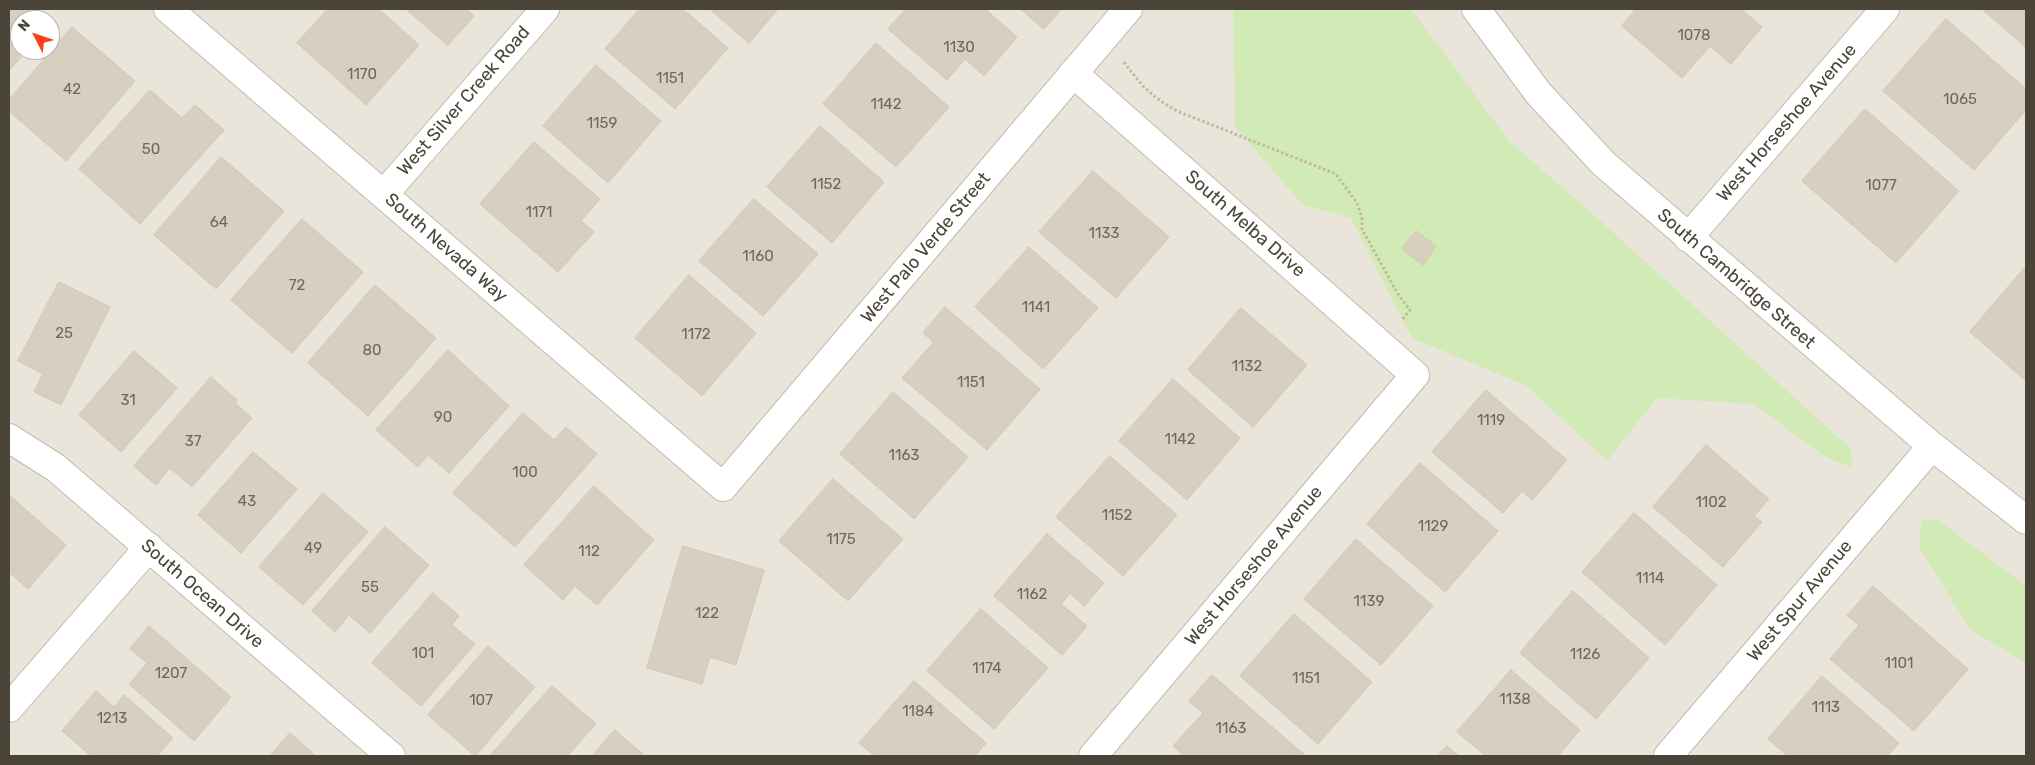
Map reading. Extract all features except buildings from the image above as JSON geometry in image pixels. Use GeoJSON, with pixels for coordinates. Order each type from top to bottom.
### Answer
{"type":"FeatureCollection","features":[{"type":"Feature","properties":{"kind":"street","name":"South Nevada Way"},"geometry":{"type":"LineString","coordinates":[[168,9],[723,486]]}},
{"type":"Feature","properties":{"kind":"street","name":"West Silver Creek Road"},"geometry":{"type":"LineString","coordinates":[[384,194],[545,9]]}},
{"type":"Feature","properties":{"kind":"street","name":"West Palo Verde Street"},"geometry":{"type":"LineString","coordinates":[[723,486],[1128,9]]}},
{"type":"Feature","properties":{"kind":"street","name":"South Cambridge Street"},"geometry":{"type":"LineString","coordinates":[[1476,9],[1539,94],[1604,164],[1932,446],[2026,520]]}},
{"type":"Feature","properties":{"kind":"street","name":"West Horseshoe Avenue"},"geometry":{"type":"LineString","coordinates":[[1688,238],[1886,9]]}},
{"type":"Feature","properties":{"kind":"street","name":"South Melba Drive"},"geometry":{"type":"LineString","coordinates":[[1074,73],[1416,375]]}},
{"type":"Feature","properties":{"kind":"street","name":"West Horseshoe Avenue"},"geometry":{"type":"LineString","coordinates":[[1093,756],[1416,375]]}},
{"type":"Feature","properties":{"kind":"street","name":"South Ocean Drive"},"geometry":{"type":"LineString","coordinates":[[9,438],[56,468],[391,756]]}},
{"type":"Feature","properties":{"kind":"street","name":"West Spur Avenue"},"geometry":{"type":"LineString","coordinates":[[1668,756],[1932,446]]}},
{"type":"Feature","properties":{"kind":"street"},"geometry":{"type":"LineString","coordinates":[[9,708],[149,548]]}},
{"type":"Feature","properties":{"kind":"path"},"geometry":{"type":"LineString","coordinates":[[1104,37],[1142,86],[1154,98],[1177,111],[1336,174],[1357,203],[1362,218],[1362,230],[1398,294],[1410,310],[1381,345]]}},
{"type":"Feature","properties":{"kind":"shaded area"},"geometry":{"type":"Polygon","coordinates":[[[9,9],[2026,9],[2026,756],[9,756],[9,9]]]}},
{"type":"Feature","properties":{"kind":"green space"},"geometry":{"type":"Polygon","coordinates":[[[1233,9],[1411,9],[1510,142],[1596,217],[1851,449],[1853,468],[1827,458],[1753,404],[1657,398],[1607,461],[1527,386],[1412,338],[1351,218],[1303,205],[1235,127],[1233,9]]]}},
{"type":"Feature","properties":{"kind":"green space"},"geometry":{"type":"Polygon","coordinates":[[[1921,519],[1939,521],[2026,586],[2026,663],[1971,630],[1919,548],[1921,519]]]}}]}
